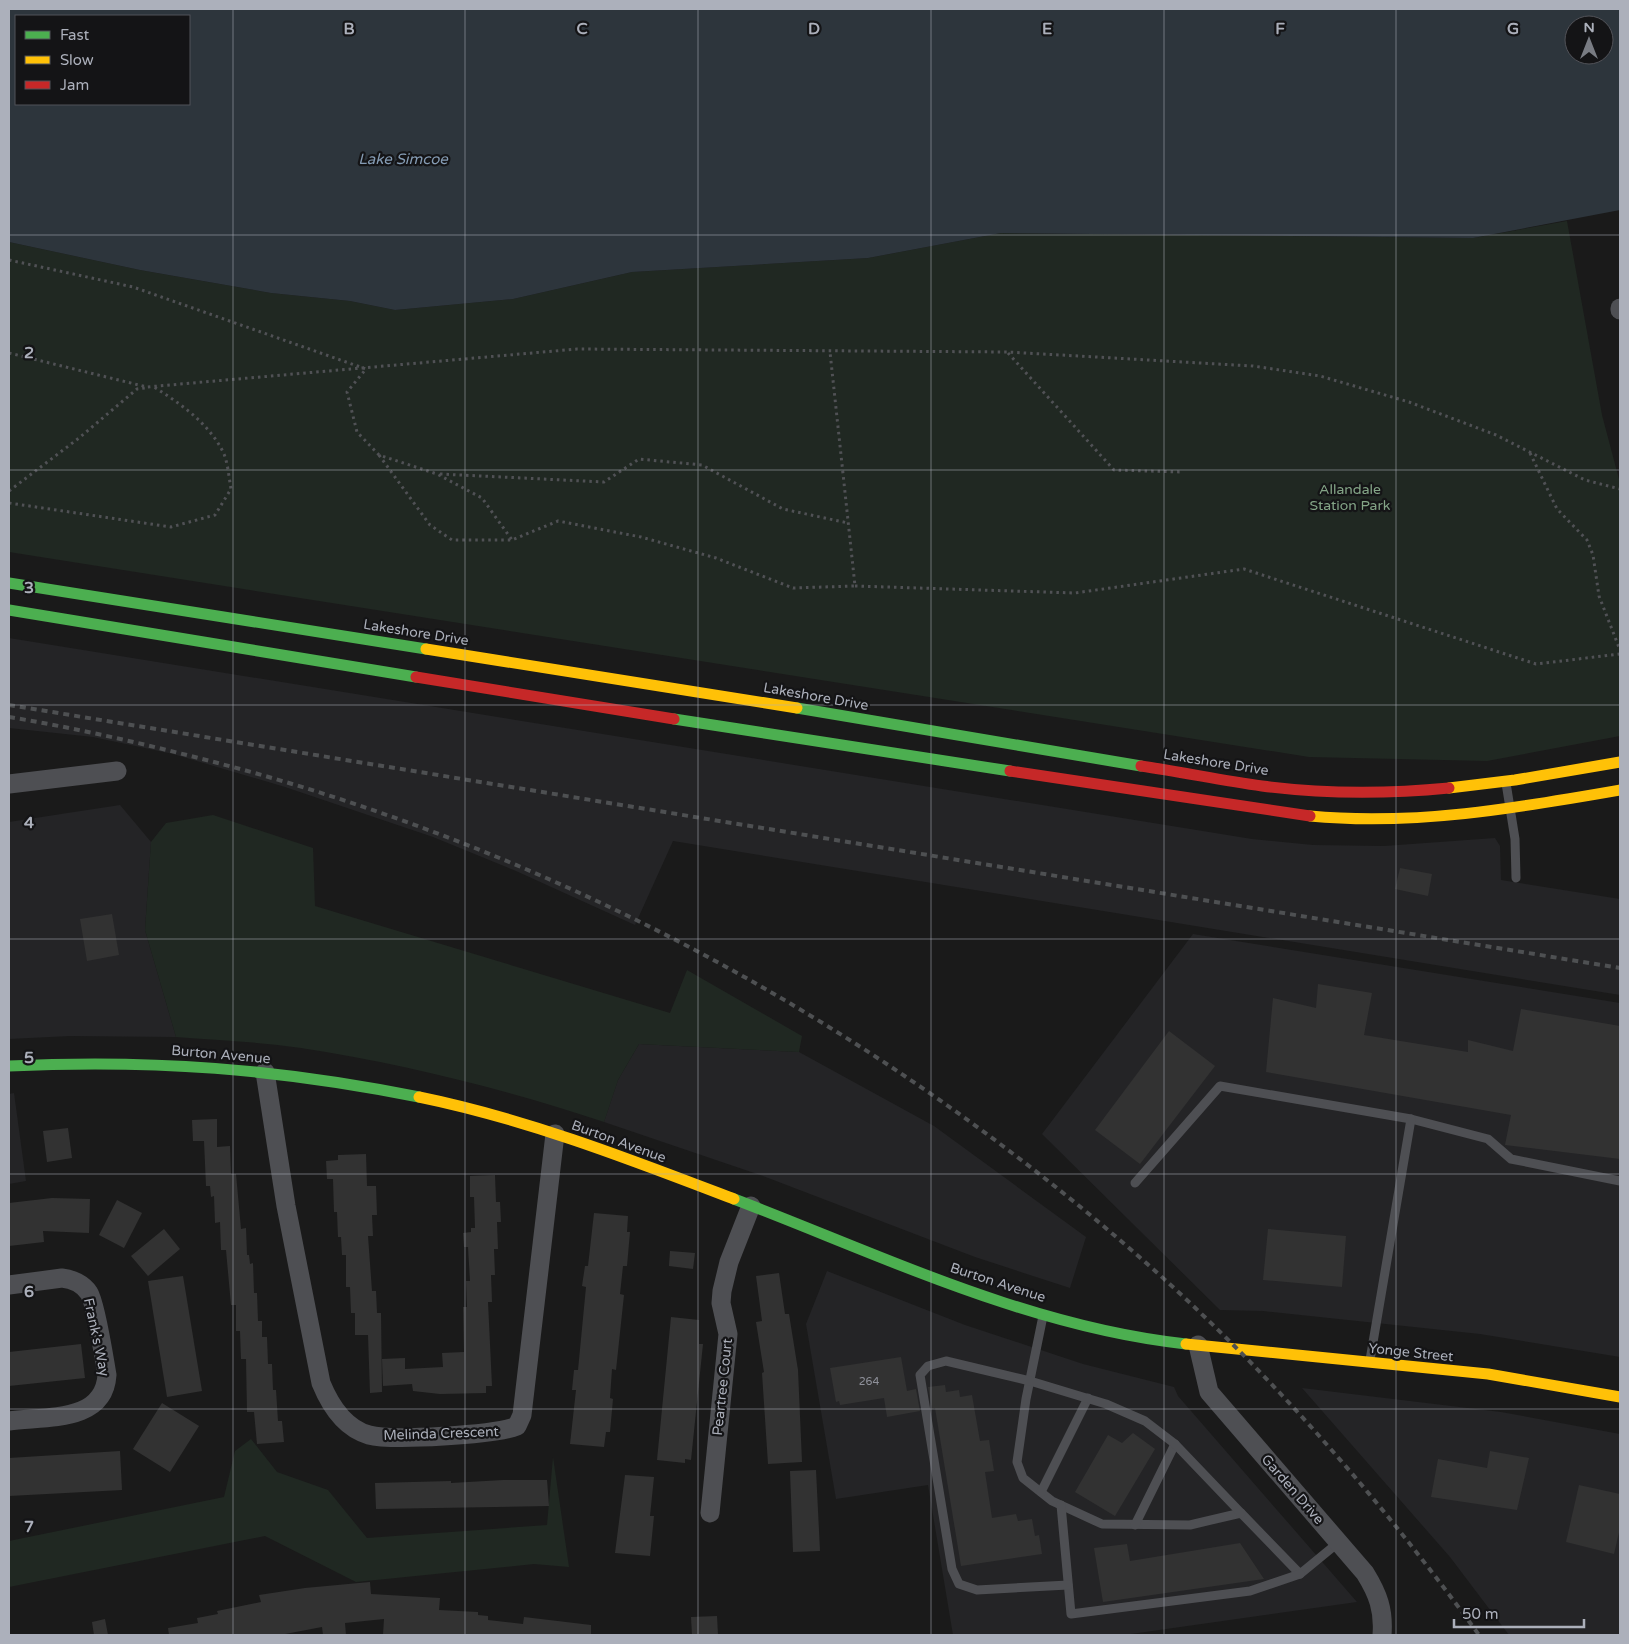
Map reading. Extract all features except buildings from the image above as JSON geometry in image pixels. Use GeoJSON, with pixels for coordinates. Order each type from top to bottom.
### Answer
{"type":"FeatureCollection","features":[{"type":"Feature","properties":{"kind":"main road","name":"Lakeshore Drive"},"geometry":{"type":"LineString","coordinates":[[9,583],[664,686],[1263,786],[1337,791],[1406,792],[1506,782],[1620,762]]}},
{"type":"Feature","properties":{"kind":"main road"},"geometry":{"type":"LineString","coordinates":[[9,610],[657,716],[1284,813],[1347,819],[1397,820],[1511,809],[1620,790]]}},
{"type":"Feature","properties":{"kind":"main road","name":"Burton Avenue"},"geometry":{"type":"LineString","coordinates":[[9,1066],[46,1063],[193,1065],[321,1080],[430,1100],[555,1134],[751,1206],[888,1260],[1044,1313],[1079,1324],[1143,1339],[1198,1345]]}},
{"type":"Feature","properties":{"kind":"main road","name":"Yonge Street"},"geometry":{"type":"LineString","coordinates":[[1198,1345],[1489,1375],[1620,1397]]}},
{"type":"Feature","properties":{"kind":"street"},"geometry":{"type":"LineString","coordinates":[[9,784],[117,771]]}},
{"type":"Feature","properties":{"kind":"street","name":"Melinda Crescent"},"geometry":{"type":"LineString","coordinates":[[265,1072],[284,1196],[321,1383],[328,1402],[340,1416],[368,1435],[388,1437],[455,1435],[507,1431],[517,1426],[522,1415],[555,1134]]}},
{"type":"Feature","properties":{"kind":"street","name":"Peartree Court"},"geometry":{"type":"LineString","coordinates":[[710,1513],[728,1334],[721,1303],[722,1291],[729,1262],[751,1206]]}},
{"type":"Feature","properties":{"kind":"street","name":"Frank's Way"},"geometry":{"type":"LineString","coordinates":[[9,1285],[62,1278],[70,1279],[84,1288],[92,1300],[107,1374],[106,1384],[100,1400],[84,1410],[9,1421]]}},
{"type":"Feature","properties":{"kind":"street","name":"Garden Drive"},"geometry":{"type":"LineString","coordinates":[[1198,1345],[1209,1392],[1339,1542],[1365,1573],[1378,1593],[1383,1616],[1382,1635]]}},
{"type":"Feature","properties":{"kind":"lane"},"geometry":{"type":"LineString","coordinates":[[1506,782],[1511,809],[1516,878]]}},
{"type":"Feature","properties":{"kind":"lane"},"geometry":{"type":"LineString","coordinates":[[1135,1183],[1220,1086],[1411,1119],[1488,1139],[1512,1159],[1620,1181]]}},
{"type":"Feature","properties":{"kind":"lane"},"geometry":{"type":"LineString","coordinates":[[1369,1362],[1411,1119]]}},
{"type":"Feature","properties":{"kind":"lane"},"geometry":{"type":"LineString","coordinates":[[1044,1313],[1030,1381],[1018,1462],[1023,1478],[1061,1505],[1102,1524],[1190,1525],[1241,1513]]}},
{"type":"Feature","properties":{"kind":"lane"},"geometry":{"type":"LineString","coordinates":[[1068,1585],[977,1590],[959,1584],[952,1569],[920,1374],[928,1366],[946,1361],[1030,1381],[1088,1398],[1145,1421],[1175,1444],[1300,1574]]}},
{"type":"Feature","properties":{"kind":"lane"},"geometry":{"type":"LineString","coordinates":[[1041,1492],[1088,1398]]}},
{"type":"Feature","properties":{"kind":"lane"},"geometry":{"type":"LineString","coordinates":[[1134,1525],[1175,1444]]}},
{"type":"Feature","properties":{"kind":"lane"},"geometry":{"type":"LineString","coordinates":[[1061,1505],[1071,1614],[1250,1590],[1300,1574],[1339,1542]]}},
{"type":"Feature","properties":{"kind":"path"},"geometry":{"type":"LineString","coordinates":[[9,260],[133,288],[366,369]]}},
{"type":"Feature","properties":{"kind":"path"},"geometry":{"type":"LineString","coordinates":[[9,491],[79,438],[137,389],[577,349],[1008,352],[1253,366],[1320,376],[1409,402],[1496,435],[1585,480],[1620,489]]}},
{"type":"Feature","properties":{"kind":"path"},"geometry":{"type":"LineString","coordinates":[[830,352],[855,586]]}},
{"type":"Feature","properties":{"kind":"path"},"geometry":{"type":"LineString","coordinates":[[1008,352],[1114,470],[1182,472]]}},
{"type":"Feature","properties":{"kind":"path"},"geometry":{"type":"LineString","coordinates":[[9,353],[153,387],[177,401],[208,428],[224,455],[231,489],[215,515],[171,527],[9,503]]}},
{"type":"Feature","properties":{"kind":"path"},"geometry":{"type":"LineString","coordinates":[[366,369],[347,392],[357,432],[379,455],[430,525],[452,540],[512,540],[558,521],[641,537],[716,558],[793,588],[855,586],[1075,593],[1244,569],[1536,664],[1620,654]]}},
{"type":"Feature","properties":{"kind":"path"},"geometry":{"type":"LineString","coordinates":[[1530,452],[1557,509],[1587,540],[1593,555],[1599,596],[1620,650]]}},
{"type":"Feature","properties":{"kind":"path"},"geometry":{"type":"LineString","coordinates":[[379,455],[437,474],[482,498],[512,540]]}},
{"type":"Feature","properties":{"kind":"path"},"geometry":{"type":"LineString","coordinates":[[437,474],[604,482],[639,459],[702,466],[783,509],[848,523]]}},
{"type":"Feature","properties":{"kind":"shaded area"},"geometry":{"type":"Polygon","coordinates":[[[9,638],[1252,839],[1313,845],[1384,846],[1495,838],[1500,846],[1501,880],[1620,899],[1620,995],[673,841],[635,925],[516,871],[433,837],[285,787],[173,754],[93,737],[9,728],[9,638]]]}},
{"type":"Feature","properties":{"kind":"shaded area"},"geometry":{"type":"Polygon","coordinates":[[[120,805],[151,842],[145,930],[176,1037],[70,1036],[9,1039],[9,822],[120,805]]]}},
{"type":"Feature","properties":{"kind":"shaded area"},"geometry":{"type":"Polygon","coordinates":[[[1193,934],[1620,1003],[1620,1357],[1480,1334],[1263,1311],[1220,1310],[1042,1134],[1193,934]]]}},
{"type":"Feature","properties":{"kind":"shaded area"},"geometry":{"type":"Polygon","coordinates":[[[639,1044],[799,1052],[934,1126],[1086,1237],[1070,1288],[975,1257],[763,1176],[604,1122],[618,1080],[639,1044]]]}},
{"type":"Feature","properties":{"kind":"shaded area"},"geometry":{"type":"Polygon","coordinates":[[[14,1093],[26,1181],[9,1184],[9,1094],[14,1093]]]}},
{"type":"Feature","properties":{"kind":"shaded area"},"geometry":{"type":"Polygon","coordinates":[[[827,1271],[965,1325],[1083,1364],[1174,1387],[1178,1396],[1357,1602],[1124,1635],[953,1635],[928,1485],[836,1499],[806,1324],[827,1271]]]}},
{"type":"Feature","properties":{"kind":"shaded area"},"geometry":{"type":"Polygon","coordinates":[[[1302,1388],[1501,1412],[1620,1434],[1620,1635],[1509,1635],[1450,1557],[1302,1388]]]}},
{"type":"Feature","properties":{"kind":"green space","name":"Allandale Station Park"},"geometry":{"type":"Polygon","coordinates":[[[1567,221],[1602,415],[1620,483],[1620,736],[1487,761],[1309,757],[9,552],[9,242],[140,270],[271,293],[350,301],[395,310],[513,299],[632,272],[868,258],[1001,233],[1473,238],[1567,221]]]}},
{"type":"Feature","properties":{"kind":"green space"},"geometry":{"type":"Polygon","coordinates":[[[213,815],[313,848],[315,906],[670,1013],[687,970],[802,1036],[799,1052],[639,1044],[618,1080],[604,1122],[492,1088],[340,1054],[238,1041],[176,1037],[145,930],[151,842],[166,823],[213,815]]]}},
{"type":"Feature","properties":{"kind":"green space"},"geometry":{"type":"Polygon","coordinates":[[[251,1439],[277,1472],[328,1490],[367,1538],[547,1525],[553,1457],[569,1567],[534,1564],[356,1582],[265,1536],[9,1587],[9,1541],[224,1497],[235,1451],[251,1439]]]}},
{"type":"Feature","properties":{"kind":"water","name":"Lake Simcoe"},"geometry":{"type":"Polygon","coordinates":[[[9,9],[1620,9],[1620,210],[1473,238],[1001,233],[868,258],[632,272],[513,299],[395,310],[350,301],[271,293],[140,270],[9,242],[9,9]]]}},
{"type":"Feature","properties":{"kind":"railway"},"geometry":{"type":"LineString","coordinates":[[9,705],[1620,968]]}},
{"type":"Feature","properties":{"kind":"railway"},"geometry":{"type":"LineString","coordinates":[[9,717],[127,740],[244,770],[369,809],[492,855],[611,908],[727,967],[839,1034],[948,1106],[1053,1185],[1153,1269],[1198,1311],[1242,1354],[1326,1443],[1405,1537],[1479,1635]]}},
{"type":"Feature","properties":{"kind":"traffic: fast"},"geometry":{"type":"LineString","coordinates":[[9,583],[426,649]]}},
{"type":"Feature","properties":{"kind":"traffic: fast"},"geometry":{"type":"LineString","coordinates":[[9,610],[416,677]]}},
{"type":"Feature","properties":{"kind":"traffic: fast"},"geometry":{"type":"LineString","coordinates":[[797,708],[1141,766]]}},
{"type":"Feature","properties":{"kind":"traffic: fast"},"geometry":{"type":"LineString","coordinates":[[674,719],[1010,771]]}},
{"type":"Feature","properties":{"kind":"traffic: fast"},"geometry":{"type":"LineString","coordinates":[[9,1066],[114,1064],[215,1068],[316,1079],[419,1097]]}},
{"type":"Feature","properties":{"kind":"traffic: fast"},"geometry":{"type":"LineString","coordinates":[[734,1199],[900,1265],[1012,1305],[1069,1322],[1127,1335],[1186,1344]]}},
{"type":"Feature","properties":{"kind":"traffic: slow"},"geometry":{"type":"LineString","coordinates":[[426,649],[797,708]]}},
{"type":"Feature","properties":{"kind":"traffic: slow"},"geometry":{"type":"LineString","coordinates":[[1449,788],[1515,780],[1620,762]]}},
{"type":"Feature","properties":{"kind":"traffic: slow"},"geometry":{"type":"LineString","coordinates":[[1310,816],[1388,819],[1466,814],[1620,790]]}},
{"type":"Feature","properties":{"kind":"traffic: slow"},"geometry":{"type":"LineString","coordinates":[[419,1097],[459,1106],[539,1129],[618,1155],[734,1199]]}},
{"type":"Feature","properties":{"kind":"traffic: slow"},"geometry":{"type":"LineString","coordinates":[[1186,1344],[1488,1374],[1620,1397]]}},
{"type":"Feature","properties":{"kind":"traffic: jam"},"geometry":{"type":"LineString","coordinates":[[416,677],[674,719]]}},
{"type":"Feature","properties":{"kind":"traffic: jam"},"geometry":{"type":"LineString","coordinates":[[1141,766],[1262,786],[1309,791],[1379,792],[1449,788]]}},
{"type":"Feature","properties":{"kind":"traffic: jam"},"geometry":{"type":"LineString","coordinates":[[1010,771],[1310,816]]}}]}
